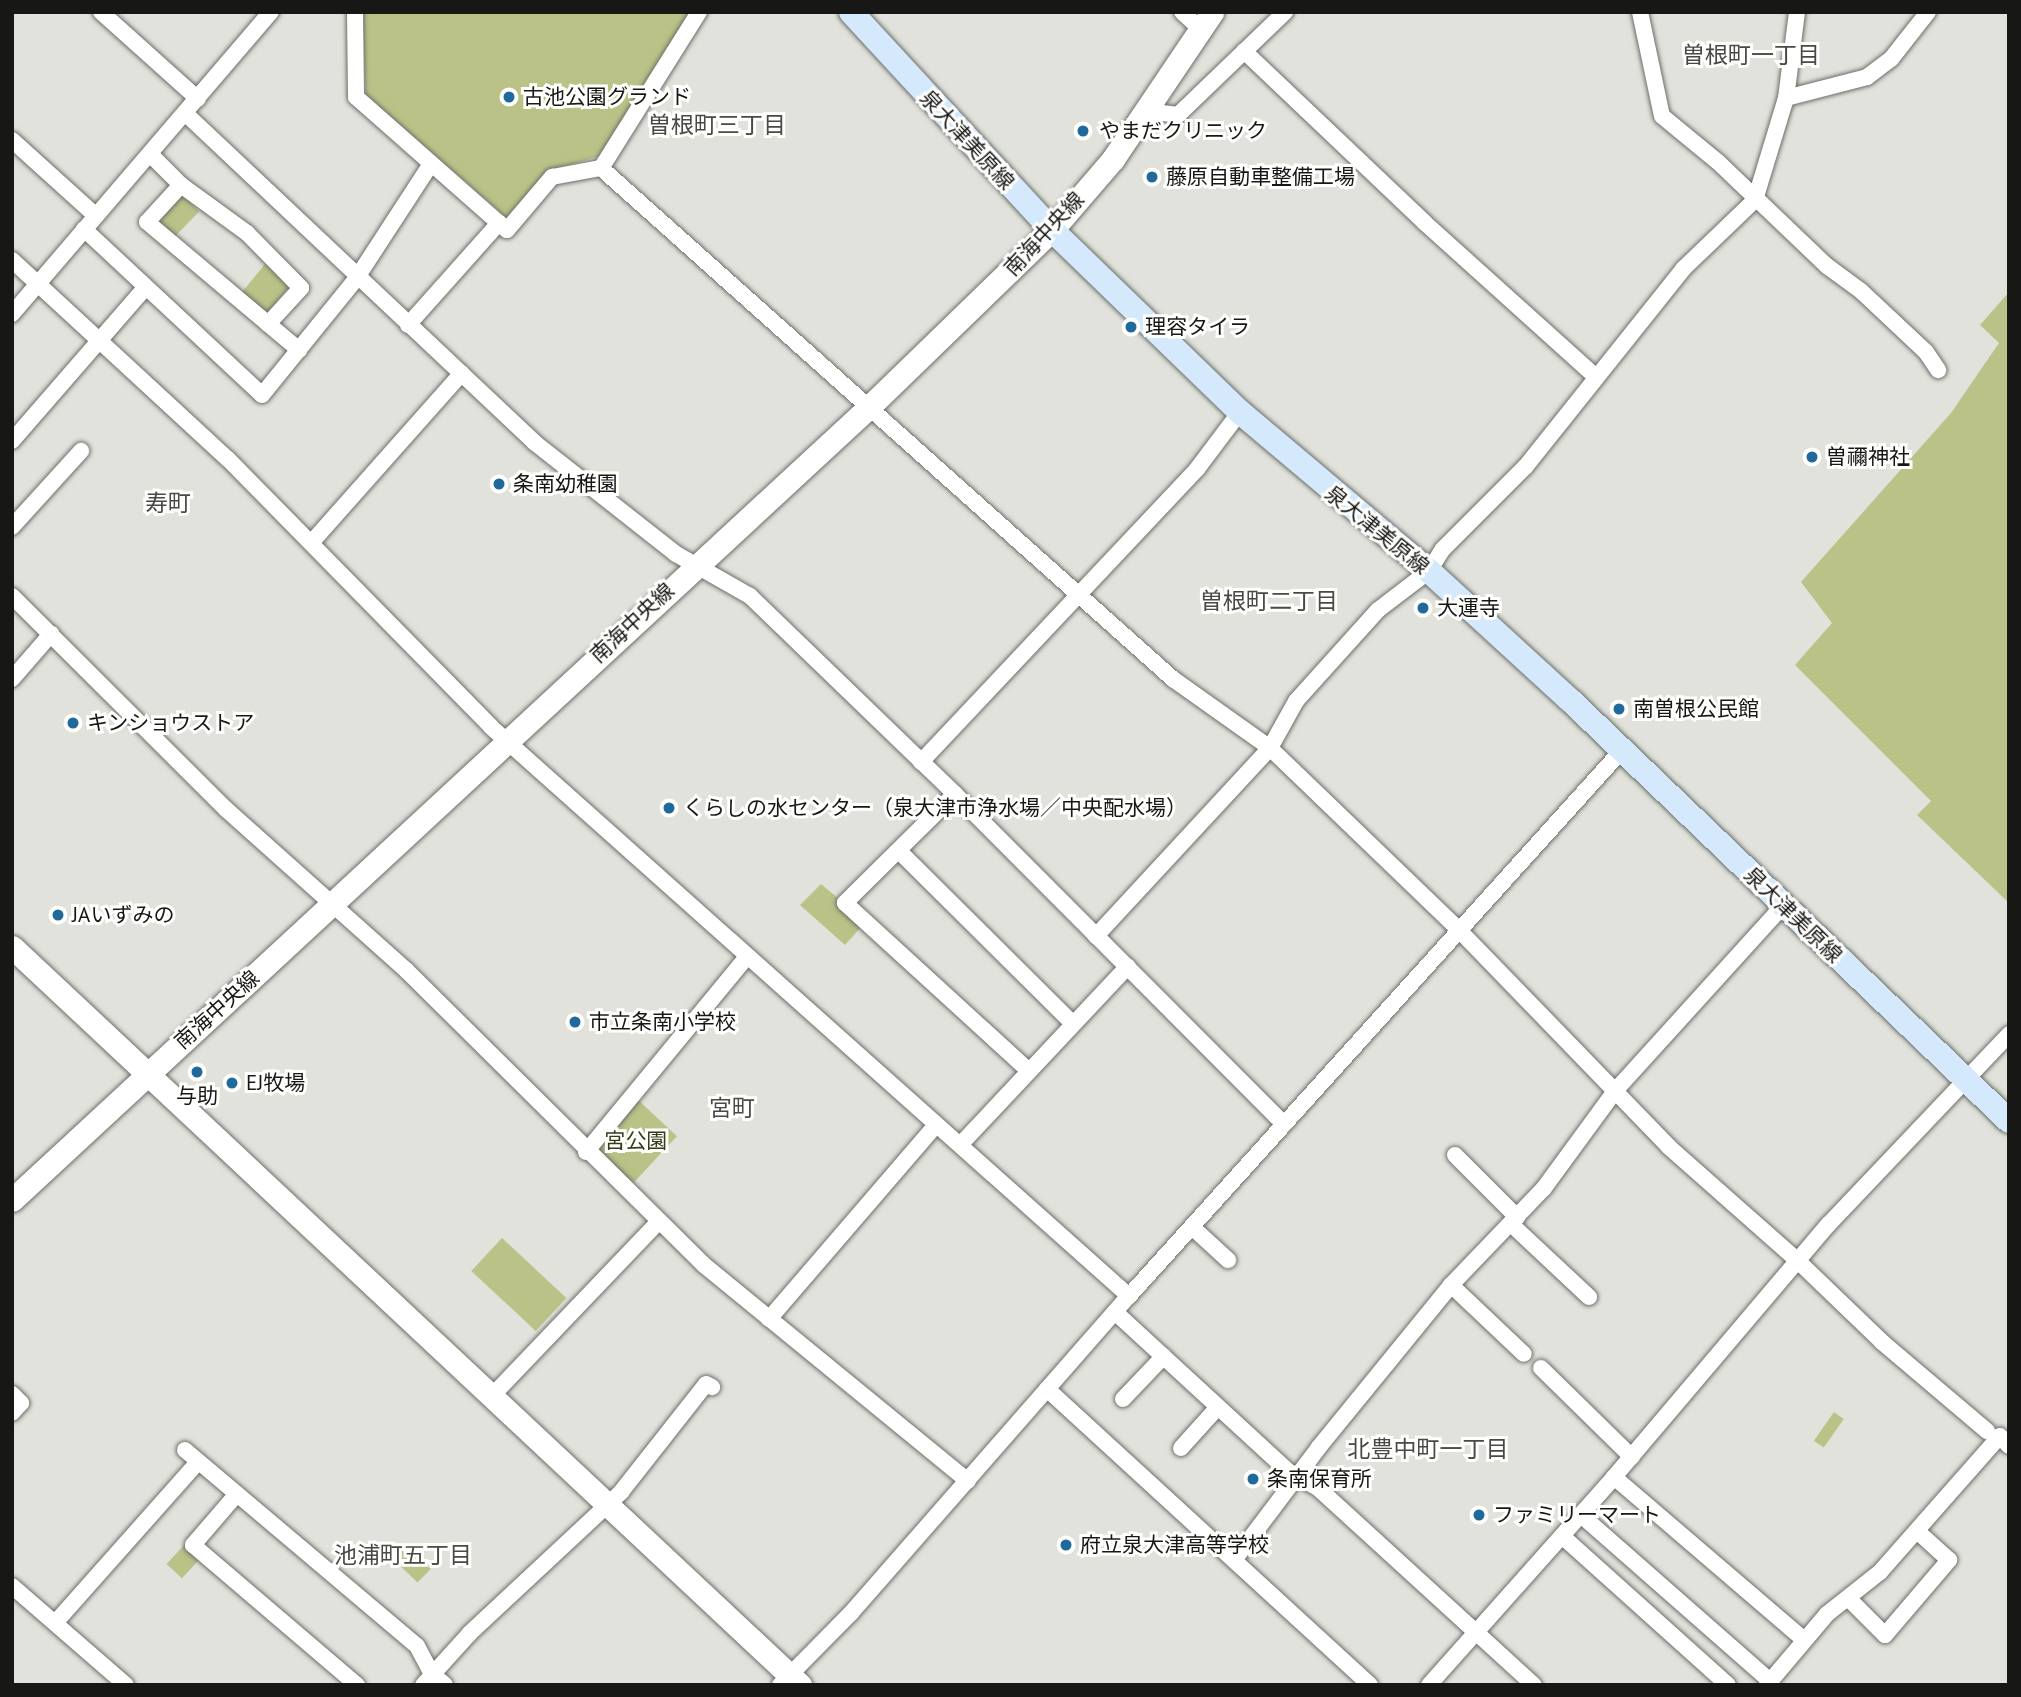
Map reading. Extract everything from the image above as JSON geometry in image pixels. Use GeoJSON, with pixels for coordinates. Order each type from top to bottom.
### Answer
{"type":"FeatureCollection","features":[{"type":"Feature","properties":{"kind":"main road","name":"泉大津美原線"},"geometry":{"type":"LineString","coordinates":[[851,12],[1052,230],[1240,412],[1429,571],[1623,749],[2009,1121]]}},
{"type":"Feature","properties":{"kind":"street"},"geometry":{"type":"LineString","coordinates":[[101,12],[198,99]]}},
{"type":"Feature","properties":{"kind":"street"},"geometry":{"type":"LineString","coordinates":[[12,313],[271,12]]}},
{"type":"Feature","properties":{"kind":"street"},"geometry":{"type":"LineString","coordinates":[[355,12],[356,97],[507,230],[552,177],[601,168],[640,113],[699,12]]}},
{"type":"Feature","properties":{"kind":"street"},"geometry":{"type":"LineString","coordinates":[[1182,12],[1207,21]]}},
{"type":"Feature","properties":{"kind":"street"},"geometry":{"type":"LineString","coordinates":[[1146,111],[1178,115],[1285,12]]}},
{"type":"Feature","properties":{"kind":"street"},"geometry":{"type":"LineString","coordinates":[[1640,12],[1662,117],[1827,266],[1861,291],[1926,352],[1938,370]]}},
{"type":"Feature","properties":{"kind":"street"},"geometry":{"type":"LineString","coordinates":[[1096,936],[1270,748],[1296,701],[1378,610],[1429,571],[1443,549],[1526,466],[1594,375],[1683,270],[1755,200],[1786,98],[1797,12]]}},
{"type":"Feature","properties":{"kind":"street"},"geometry":{"type":"LineString","coordinates":[[1786,98],[1867,77],[1891,59],[1928,12]]}},
{"type":"Feature","properties":{"kind":"street","name":"南海中央線"},"geometry":{"type":"LineString","coordinates":[[12,1200],[331,906],[693,566],[868,408],[1052,230],[1113,159],[1207,21]]}},
{"type":"Feature","properties":{"kind":"street"},"geometry":{"type":"LineString","coordinates":[[1244,51],[1424,223],[1594,375]]}},
{"type":"Feature","properties":{"kind":"street"},"geometry":{"type":"LineString","coordinates":[[186,114],[356,279],[535,443],[693,566],[750,596],[956,794],[1284,1124]]}},
{"type":"Feature","properties":{"kind":"street"},"geometry":{"type":"LineString","coordinates":[[12,140],[96,216]]}},
{"type":"Feature","properties":{"kind":"street"},"geometry":{"type":"LineString","coordinates":[[150,154],[181,185],[247,233],[301,288],[268,324]]}},
{"type":"Feature","properties":{"kind":"street"},"geometry":{"type":"LineString","coordinates":[[84,229],[262,395],[356,279],[431,164]]}},
{"type":"Feature","properties":{"kind":"street"},"geometry":{"type":"LineString","coordinates":[[601,168],[709,260],[868,408],[1078,591],[1173,679],[1270,748],[1458,929],[1689,1165],[1799,1262],[1882,1342],[1987,1431]]}},
{"type":"Feature","properties":{"kind":"street"},"geometry":{"type":"LineString","coordinates":[[181,185],[147,222],[299,350]]}},
{"type":"Feature","properties":{"kind":"street"},"geometry":{"type":"LineString","coordinates":[[408,325],[499,223]]}},
{"type":"Feature","properties":{"kind":"street"},"geometry":{"type":"LineString","coordinates":[[12,260],[98,343],[228,459],[508,741],[1129,1296]]}},
{"type":"Feature","properties":{"kind":"street"},"geometry":{"type":"LineString","coordinates":[[12,441],[145,288]]}},
{"type":"Feature","properties":{"kind":"street"},"geometry":{"type":"LineString","coordinates":[[312,543],[461,373]]}},
{"type":"Feature","properties":{"kind":"street"},"geometry":{"type":"LineString","coordinates":[[921,762],[1078,591],[1197,468],[1240,412]]}},
{"type":"Feature","properties":{"kind":"street"},"geometry":{"type":"LineString","coordinates":[[12,527],[81,451]]}},
{"type":"Feature","properties":{"kind":"street"},"geometry":{"type":"LineString","coordinates":[[12,596],[331,906],[406,970],[658,1222],[769,1319],[968,1481]]}},
{"type":"Feature","properties":{"kind":"street"},"geometry":{"type":"LineString","coordinates":[[12,679],[51,634]]}},
{"type":"Feature","properties":{"kind":"street"},"geometry":{"type":"LineString","coordinates":[[12,947],[608,1504],[790,1682],[1129,1296],[1623,749]]}},
{"type":"Feature","properties":{"kind":"street"},"geometry":{"type":"LineString","coordinates":[[956,794],[845,903],[1030,1071]]}},
{"type":"Feature","properties":{"kind":"street"},"geometry":{"type":"LineString","coordinates":[[900,850],[1073,1024]]}},
{"type":"Feature","properties":{"kind":"street"},"geometry":{"type":"LineString","coordinates":[[1234,1560],[1451,1285],[1544,1188],[1615,1091],[1783,906]]}},
{"type":"Feature","properties":{"kind":"street"},"geometry":{"type":"LineString","coordinates":[[586,1152],[747,957]]}},
{"type":"Feature","properties":{"kind":"street"},"geometry":{"type":"LineString","coordinates":[[960,1145],[1128,967]]}},
{"type":"Feature","properties":{"kind":"street"},"geometry":{"type":"LineString","coordinates":[[1429,1685],[1632,1457],[1828,1225],[2009,1034]]}},
{"type":"Feature","properties":{"kind":"street"},"geometry":{"type":"LineString","coordinates":[[769,1319],[936,1125]]}},
{"type":"Feature","properties":{"kind":"street"},"geometry":{"type":"LineString","coordinates":[[1455,1155],[1514,1220],[1557,1277],[1589,1297]]}},
{"type":"Feature","properties":{"kind":"street"},"geometry":{"type":"LineString","coordinates":[[492,1396],[658,1222]]}},
{"type":"Feature","properties":{"kind":"street"},"geometry":{"type":"LineString","coordinates":[[1192,1227],[1228,1260]]}},
{"type":"Feature","properties":{"kind":"street"},"geometry":{"type":"LineString","coordinates":[[1451,1285],[1524,1354]]}},
{"type":"Feature","properties":{"kind":"street"},"geometry":{"type":"LineString","coordinates":[[1115,1312],[1297,1477],[1318,1488],[1478,1631],[1534,1685]]}},
{"type":"Feature","properties":{"kind":"street"},"geometry":{"type":"LineString","coordinates":[[1123,1399],[1164,1356]]}},
{"type":"Feature","properties":{"kind":"street"},"geometry":{"type":"LineString","coordinates":[[1541,1368],[1632,1457]]}},
{"type":"Feature","properties":{"kind":"street"},"geometry":{"type":"LineString","coordinates":[[185,1450],[417,1646],[433,1681],[608,1504],[706,1384],[712,1387]]}},
{"type":"Feature","properties":{"kind":"street"},"geometry":{"type":"LineString","coordinates":[[1048,1389],[1370,1685]]}},
{"type":"Feature","properties":{"kind":"street"},"geometry":{"type":"LineString","coordinates":[[12,1394],[22,1403],[12,1413]]}},
{"type":"Feature","properties":{"kind":"street"},"geometry":{"type":"LineString","coordinates":[[1181,1448],[1219,1407]]}},
{"type":"Feature","properties":{"kind":"street"},"geometry":{"type":"LineString","coordinates":[[1581,1515],[1768,1683],[1827,1614],[1849,1599],[1917,1531],[2000,1436],[2009,1446]]}},
{"type":"Feature","properties":{"kind":"street"},"geometry":{"type":"LineString","coordinates":[[55,1623],[198,1462]]}},
{"type":"Feature","properties":{"kind":"street"},"geometry":{"type":"LineString","coordinates":[[1614,1477],[1804,1640]]}},
{"type":"Feature","properties":{"kind":"street"},"geometry":{"type":"LineString","coordinates":[[236,1495],[193,1545],[338,1679],[357,1685]]}},
{"type":"Feature","properties":{"kind":"street"},"geometry":{"type":"LineString","coordinates":[[1849,1599],[1885,1635],[1949,1560],[1917,1531]]}},
{"type":"Feature","properties":{"kind":"street"},"geometry":{"type":"LineString","coordinates":[[1562,1536],[1728,1685]]}},
{"type":"Feature","properties":{"kind":"street"},"geometry":{"type":"LineString","coordinates":[[12,1586],[126,1685]]}},
{"type":"Feature","properties":{"kind":"green space","name":"古池公園グランド"},"geometry":{"type":"Polygon","coordinates":[[[362,12],[693,12],[600,156],[551,170],[508,219],[366,95],[362,12]]]}},
{"type":"Feature","properties":{"kind":"green space"},"geometry":{"type":"Polygon","coordinates":[[[179,192],[199,211],[172,240],[152,220],[179,192]]]}},
{"type":"Feature","properties":{"kind":"green space"},"geometry":{"type":"Polygon","coordinates":[[[265,264],[291,285],[265,316],[240,295],[265,264]]]}},
{"type":"Feature","properties":{"kind":"green space"},"geometry":{"type":"Polygon","coordinates":[[[2009,292],[2009,903],[1917,815],[1931,801],[1795,665],[1832,623],[1801,582],[1951,413],[1999,343],[1980,325],[2009,292]]]}},
{"type":"Feature","properties":{"kind":"green space"},"geometry":{"type":"Polygon","coordinates":[[[821,884],[839,899],[836,904],[862,926],[845,945],[800,905],[821,884]]]}},
{"type":"Feature","properties":{"kind":"green space","name":"宮公園"},"geometry":{"type":"Polygon","coordinates":[[[636,1098],[677,1136],[633,1183],[592,1145],[636,1098]]]}},
{"type":"Feature","properties":{"kind":"green space"},"geometry":{"type":"Polygon","coordinates":[[[502,1238],[566,1298],[536,1331],[471,1271],[502,1238]]]}},
{"type":"Feature","properties":{"kind":"green space"},"geometry":{"type":"Polygon","coordinates":[[[1834,1412],[1844,1419],[1824,1448],[1814,1441],[1834,1412]]]}},
{"type":"Feature","properties":{"kind":"green space"},"geometry":{"type":"Polygon","coordinates":[[[187,1542],[202,1556],[182,1578],[167,1564],[187,1542]]]}},
{"type":"Feature","properties":{"kind":"green space"},"geometry":{"type":"Polygon","coordinates":[[[407,1546],[431,1569],[418,1583],[394,1560],[407,1546]]]}},
{"type":"Feature","properties":{"kind":"place","name":"古池公園グランド"},"geometry":{"type":"Point","coordinates":[509,97]}},
{"type":"Feature","properties":{"kind":"place","name":"やまだクリニック"},"geometry":{"type":"Point","coordinates":[1083,131]}},
{"type":"Feature","properties":{"kind":"place","name":"藤原自動車整備工場"},"geometry":{"type":"Point","coordinates":[1152,177]}},
{"type":"Feature","properties":{"kind":"place","name":"理容タイラ"},"geometry":{"type":"Point","coordinates":[1131,327]}},
{"type":"Feature","properties":{"kind":"place","name":"曽禰神社"},"geometry":{"type":"Point","coordinates":[1812,457]}},
{"type":"Feature","properties":{"kind":"place","name":"条南幼稚園"},"geometry":{"type":"Point","coordinates":[499,484]}},
{"type":"Feature","properties":{"kind":"place","name":"大運寺"},"geometry":{"type":"Point","coordinates":[1423,608]}},
{"type":"Feature","properties":{"kind":"place","name":"南曽根公民館"},"geometry":{"type":"Point","coordinates":[1619,709]}},
{"type":"Feature","properties":{"kind":"place","name":"キンショウストア"},"geometry":{"type":"Point","coordinates":[73,723]}},
{"type":"Feature","properties":{"kind":"place","name":"くらしの水センター（泉大津市浄水場／中央配水場）"},"geometry":{"type":"Point","coordinates":[669,808]}},
{"type":"Feature","properties":{"kind":"place","name":"JAいずみの"},"geometry":{"type":"Point","coordinates":[58,915]}},
{"type":"Feature","properties":{"kind":"place","name":"市立条南小学校"},"geometry":{"type":"Point","coordinates":[575,1022]}},
{"type":"Feature","properties":{"kind":"place","name":"与助"},"geometry":{"type":"Point","coordinates":[197,1072]}},
{"type":"Feature","properties":{"kind":"place","name":"EJ牧場"},"geometry":{"type":"Point","coordinates":[232,1083]}},
{"type":"Feature","properties":{"kind":"place","name":"条南保育所"},"geometry":{"type":"Point","coordinates":[1253,1479]}},
{"type":"Feature","properties":{"kind":"place","name":"ファミリーマート"},"geometry":{"type":"Point","coordinates":[1479,1515]}},
{"type":"Feature","properties":{"kind":"place","name":"府立泉大津高等学校"},"geometry":{"type":"Point","coordinates":[1066,1545]}},
{"type":"Feature","properties":{"kind":"district","name":"曽根町一丁目"},"geometry":{"type":"Point","coordinates":[1751,55]}},
{"type":"Feature","properties":{"kind":"district","name":"曽根町三丁目"},"geometry":{"type":"Point","coordinates":[717,125]}},
{"type":"Feature","properties":{"kind":"district","name":"寿町"},"geometry":{"type":"Point","coordinates":[168,503]}},
{"type":"Feature","properties":{"kind":"district","name":"曽根町二丁目"},"geometry":{"type":"Point","coordinates":[1269,601]}},
{"type":"Feature","properties":{"kind":"district","name":"宮町"},"geometry":{"type":"Point","coordinates":[732,1108]}},
{"type":"Feature","properties":{"kind":"district","name":"北豊中町一丁目"},"geometry":{"type":"Point","coordinates":[1428,1449]}},
{"type":"Feature","properties":{"kind":"district","name":"池浦町五丁目"},"geometry":{"type":"Point","coordinates":[403,1555]}}]}
